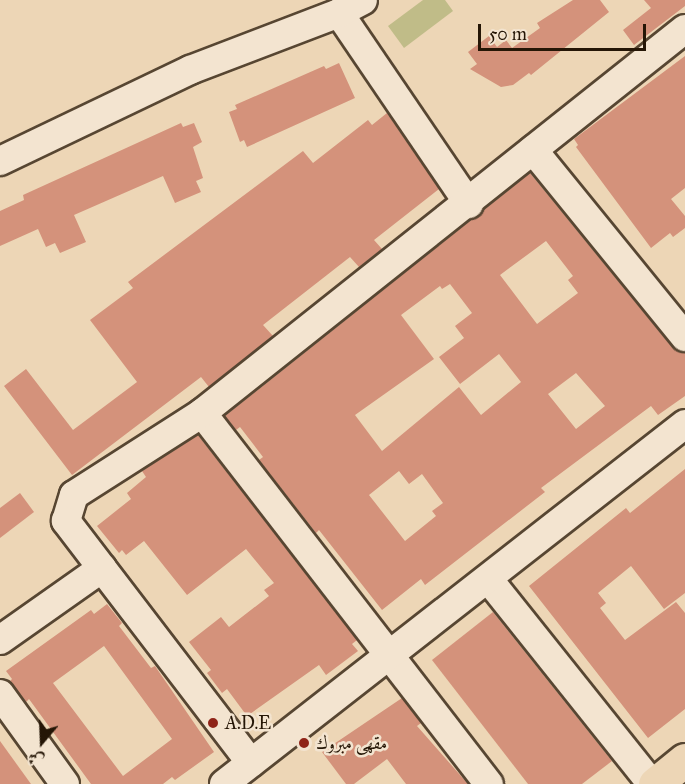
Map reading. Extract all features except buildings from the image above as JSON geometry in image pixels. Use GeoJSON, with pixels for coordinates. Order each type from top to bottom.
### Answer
{"type":"FeatureCollection","features":[{"type":"Feature","properties":{"kind":"main road"},"geometry":{"type":"LineString","coordinates":[[653,784],[685,760]]}},
{"type":"Feature","properties":{"kind":"street"},"geometry":{"type":"LineString","coordinates":[[0,161],[190,70],[351,7],[469,204]]}},
{"type":"Feature","properties":{"kind":"street"},"geometry":{"type":"LineString","coordinates":[[251,763],[66,521],[75,495],[202,413],[469,204],[685,29]]}},
{"type":"Feature","properties":{"kind":"street"},"geometry":{"type":"LineString","coordinates":[[533,150],[685,337]]}},
{"type":"Feature","properties":{"kind":"street"},"geometry":{"type":"LineString","coordinates":[[202,413],[489,784]]}},
{"type":"Feature","properties":{"kind":"street"},"geometry":{"type":"LineString","coordinates":[[224,784],[387,655],[489,580],[685,424]]}},
{"type":"Feature","properties":{"kind":"street"},"geometry":{"type":"LineString","coordinates":[[0,640],[102,567]]}},
{"type":"Feature","properties":{"kind":"street"},"geometry":{"type":"LineString","coordinates":[[489,580],[653,784]]}},
{"type":"Feature","properties":{"kind":"street"},"geometry":{"type":"LineString","coordinates":[[0,694],[65,784]]}},
{"type":"Feature","properties":{"kind":"shaded area"},"geometry":{"type":"Polygon","coordinates":[[[423,0],[445,0],[453,11],[404,48],[388,26],[423,0]]]}},
{"type":"Feature","properties":{"kind":"place","name":"A.D.E"},"geometry":{"type":"Point","coordinates":[213,723]}},
{"type":"Feature","properties":{"kind":"place","name":"مقهى مبروك"},"geometry":{"type":"Point","coordinates":[304,743]}}]}
